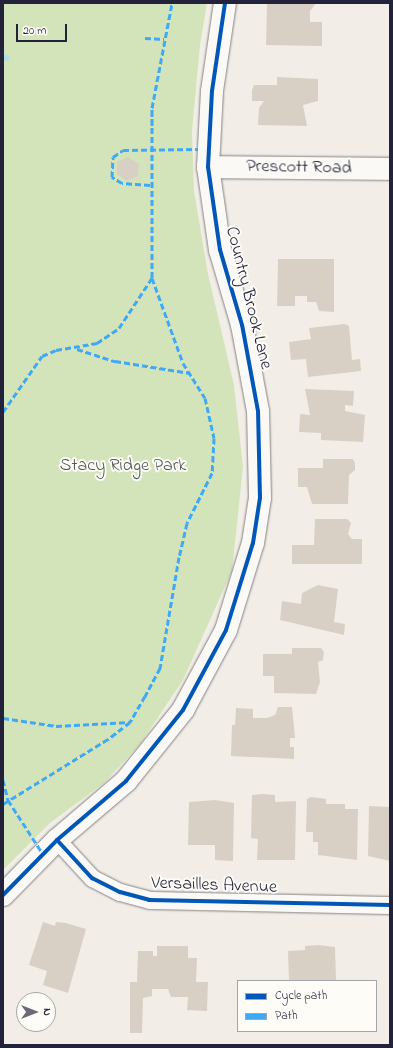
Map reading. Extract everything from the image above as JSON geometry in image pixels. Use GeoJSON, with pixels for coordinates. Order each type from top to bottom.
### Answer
{"type":"FeatureCollection","features":[{"type":"Feature","properties":{"kind":"street","name":"Country Brook Lane"},"geometry":{"type":"LineString","coordinates":[[3,894],[57,840],[126,781],[183,710],[226,630],[253,543],[260,498],[258,411],[242,325],[220,250],[208,167],[212,84],[225,3]]}},
{"type":"Feature","properties":{"kind":"street","name":"Prescott Road"},"geometry":{"type":"LineString","coordinates":[[208,167],[390,169]]}},
{"type":"Feature","properties":{"kind":"street","name":"Versailles Avenue"},"geometry":{"type":"LineString","coordinates":[[57,840],[92,878],[120,892],[149,900],[390,905]]}},
{"type":"Feature","properties":{"kind":"green space","name":"Stacy Ridge Park"},"geometry":{"type":"Polygon","coordinates":[[[3,3],[207,3],[200,45],[192,131],[194,191],[208,274],[234,385],[243,467],[232,571],[183,680],[140,744],[104,783],[50,823],[3,870],[3,3]]]}},
{"type":"Feature","properties":{"kind":"building"},"geometry":{"type":"Polygon","coordinates":[[[267,3],[316,3],[310,11],[310,22],[322,22],[322,46],[266,45],[267,3]]]}},
{"type":"Feature","properties":{"kind":"building"},"geometry":{"type":"Polygon","coordinates":[[[277,77],[318,79],[318,101],[303,105],[307,126],[258,125],[259,108],[264,101],[252,101],[252,90],[254,85],[277,85],[277,77]]]}},
{"type":"Feature","properties":{"kind":"building"},"geometry":{"type":"Polygon","coordinates":[[[128,157],[139,164],[138,176],[127,181],[117,174],[117,162],[128,157]]]}},
{"type":"Feature","properties":{"kind":"building"},"geometry":{"type":"Polygon","coordinates":[[[278,259],[334,259],[334,312],[319,311],[316,302],[307,302],[307,296],[295,296],[295,306],[277,306],[278,259]]]}},
{"type":"Feature","properties":{"kind":"building"},"geometry":{"type":"Polygon","coordinates":[[[345,324],[349,326],[352,360],[360,359],[361,371],[308,377],[306,359],[291,360],[289,342],[311,339],[309,328],[345,324]]]}},
{"type":"Feature","properties":{"kind":"building"},"geometry":{"type":"Polygon","coordinates":[[[305,389],[354,391],[353,406],[345,405],[345,411],[365,415],[363,442],[321,440],[321,433],[299,432],[300,414],[310,415],[305,389]]]}},
{"type":"Feature","properties":{"kind":"building"},"geometry":{"type":"Polygon","coordinates":[[[323,459],[353,459],[355,463],[355,470],[349,475],[348,504],[312,504],[307,487],[298,487],[298,468],[323,468],[323,459]]]}},
{"type":"Feature","properties":{"kind":"building"},"geometry":{"type":"Polygon","coordinates":[[[315,519],[347,519],[351,523],[348,534],[352,539],[362,539],[362,564],[292,564],[292,545],[314,545],[315,519]]]}},
{"type":"Feature","properties":{"kind":"building"},"geometry":{"type":"Polygon","coordinates":[[[318,585],[338,589],[334,622],[345,624],[344,635],[280,620],[282,601],[301,604],[302,593],[318,585]]]}},
{"type":"Feature","properties":{"kind":"building"},"geometry":{"type":"Polygon","coordinates":[[[292,648],[321,648],[324,652],[323,660],[318,662],[320,682],[316,694],[274,693],[274,676],[263,676],[263,654],[292,654],[292,648]]]}},
{"type":"Feature","properties":{"kind":"building"},"geometry":{"type":"Polygon","coordinates":[[[278,707],[292,707],[295,738],[290,738],[290,747],[294,747],[294,759],[231,756],[232,725],[235,725],[236,708],[253,709],[253,718],[267,718],[275,715],[278,707]]]}},
{"type":"Feature","properties":{"kind":"building"},"geometry":{"type":"Polygon","coordinates":[[[252,795],[275,795],[275,802],[296,801],[295,860],[257,860],[258,839],[251,838],[252,795]]]}},
{"type":"Feature","properties":{"kind":"building"},"geometry":{"type":"Polygon","coordinates":[[[311,797],[326,799],[326,804],[345,804],[345,809],[358,809],[357,860],[318,855],[318,842],[313,842],[313,832],[306,832],[307,799],[311,797]]]}},
{"type":"Feature","properties":{"kind":"building"},"geometry":{"type":"Polygon","coordinates":[[[215,800],[234,803],[233,861],[215,860],[215,845],[188,845],[189,802],[215,800]]]}},
{"type":"Feature","properties":{"kind":"building"},"geometry":{"type":"Polygon","coordinates":[[[369,806],[390,807],[390,861],[368,856],[369,806]]]}},
{"type":"Feature","properties":{"kind":"building"},"geometry":{"type":"Polygon","coordinates":[[[43,922],[55,926],[56,922],[66,923],[86,929],[68,993],[43,985],[47,971],[29,965],[43,922]]]}},
{"type":"Feature","properties":{"kind":"building"},"geometry":{"type":"Polygon","coordinates":[[[318,945],[335,947],[336,980],[289,980],[288,951],[305,950],[305,946],[318,945]]]}},
{"type":"Feature","properties":{"kind":"building"},"geometry":{"type":"Polygon","coordinates":[[[157,946],[188,946],[188,958],[197,958],[196,982],[208,982],[207,1011],[187,1010],[188,997],[171,997],[168,989],[152,989],[152,996],[143,998],[142,1033],[130,1033],[130,982],[137,982],[138,951],[153,951],[153,956],[157,956],[157,946]]]}},
{"type":"Feature","properties":{"kind":"waterway"},"geometry":{"type":"LineString","coordinates":[[3,56],[7,58]]}},
{"type":"Feature","properties":{"kind":"marked path"},"geometry":{"type":"LineString","coordinates":[[152,278],[152,108],[172,3]]}},
{"type":"Feature","properties":{"kind":"marked path"},"geometry":{"type":"LineString","coordinates":[[145,38],[164,39]]}},
{"type":"Feature","properties":{"kind":"marked path"},"geometry":{"type":"LineString","coordinates":[[150,185],[122,183],[112,177],[113,157],[123,150],[198,149]]}},
{"type":"Feature","properties":{"kind":"marked path"},"geometry":{"type":"LineString","coordinates":[[3,412],[42,356],[56,350],[97,343],[119,328],[152,278],[183,363],[205,398],[214,438],[212,473],[187,523],[179,557],[160,668],[145,696],[130,722],[108,739],[3,804]]}},
{"type":"Feature","properties":{"kind":"marked path"},"geometry":{"type":"LineString","coordinates":[[77,349],[115,361],[190,373]]}},
{"type":"Feature","properties":{"kind":"marked path"},"geometry":{"type":"LineString","coordinates":[[3,718],[56,726],[130,722]]}},
{"type":"Feature","properties":{"kind":"marked path"},"geometry":{"type":"LineString","coordinates":[[3,780],[8,800],[43,854]]}},
{"type":"Feature","properties":{"kind":"cycle path"},"geometry":{"type":"LineString","coordinates":[[3,895],[57,840],[126,781],[183,710],[226,630],[253,543],[260,498],[258,411],[242,325],[220,250],[208,167],[212,91],[225,3]]}},
{"type":"Feature","properties":{"kind":"cycle path"},"geometry":{"type":"LineString","coordinates":[[57,840],[92,878],[120,892],[149,900],[390,905]]}}]}
